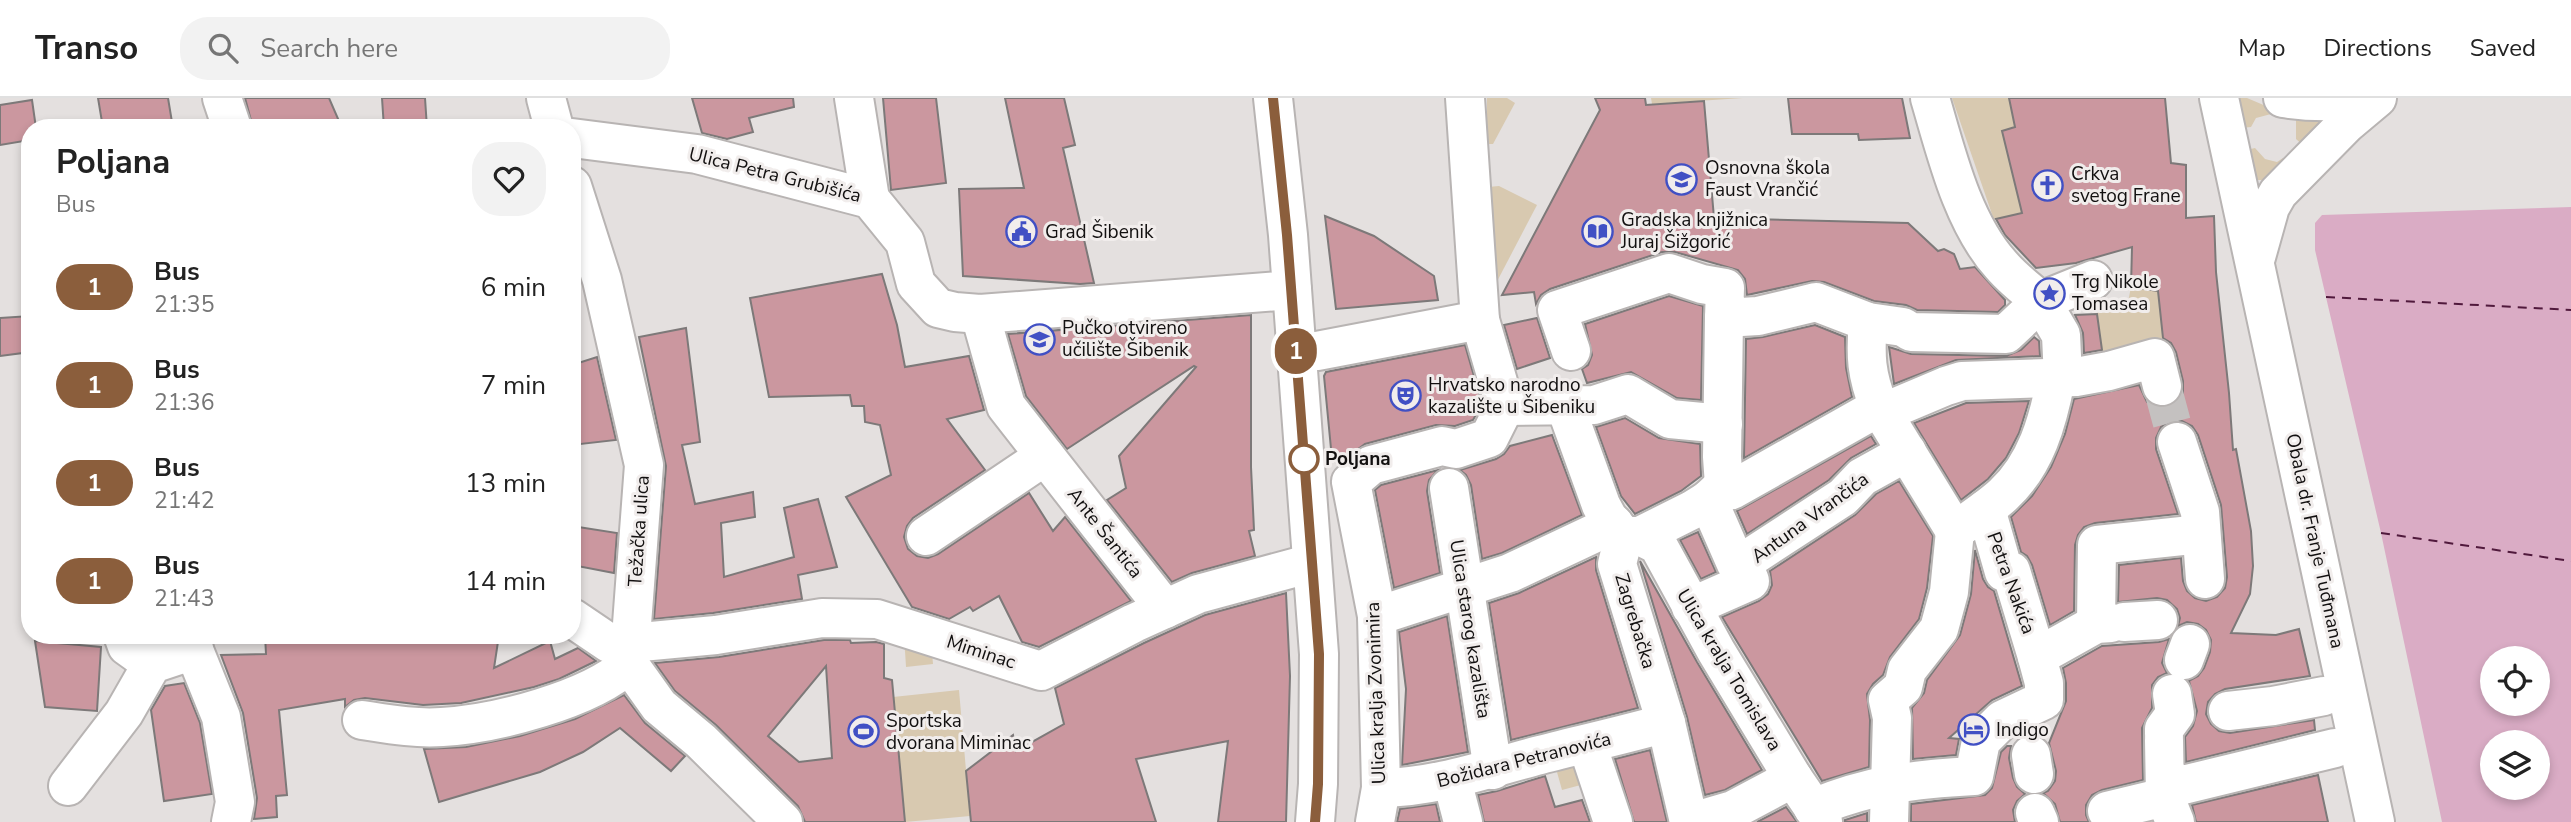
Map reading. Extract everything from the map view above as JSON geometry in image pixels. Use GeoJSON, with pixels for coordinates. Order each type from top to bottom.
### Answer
{"type":"FeatureCollection","features":[{"type":"Feature","properties":{"kind":"street"},"geometry":{"type":"LineString","coordinates":[[222,98],[230,119]]}},
{"type":"Feature","properties":{"kind":"street"},"geometry":{"type":"LineString","coordinates":[[546,98],[552,119]]}},
{"type":"Feature","properties":{"kind":"street"},"geometry":{"type":"LineString","coordinates":[[853,98],[870,199]]}},
{"type":"Feature","properties":{"kind":"street"},"geometry":{"type":"LineString","coordinates":[[1273,98],[1292,290],[1319,654],[1315,822]]}},
{"type":"Feature","properties":{"kind":"street"},"geometry":{"type":"LineString","coordinates":[[1450,468],[1489,438],[1505,406],[1482,328],[1465,98]]}},
{"type":"Feature","properties":{"kind":"street"},"geometry":{"type":"LineString","coordinates":[[1930,98],[1947,157],[1973,224],[2001,265],[2040,301],[2062,335],[2059,379],[2049,419],[2032,456],[2020,477],[2004,495],[1955,531]]}},
{"type":"Feature","properties":{"kind":"street","name":"Obala dr. Franje Tuđmana"},"geometry":{"type":"LineString","coordinates":[[2219,98],[2375,822]]}},
{"type":"Feature","properties":{"kind":"street"},"geometry":{"type":"LineString","coordinates":[[2283,98],[2336,103],[2375,98]]}},
{"type":"Feature","properties":{"kind":"street","name":"Obala dr. Franje Tuđmana"},"geometry":{"type":"LineString","coordinates":[[2255,259],[2270,207],[2278,193],[2375,98]]}},
{"type":"Feature","properties":{"kind":"street","name":"Ulica Petra Grubišića"},"geometry":{"type":"LineString","coordinates":[[581,139],[697,154],[870,199],[905,242],[916,284],[938,308],[955,312],[980,314],[1292,290]]}},
{"type":"Feature","properties":{"kind":"street"},"geometry":{"type":"LineString","coordinates":[[2239,185],[2258,198],[2268,198],[2278,193]]}},
{"type":"Feature","properties":{"kind":"street","name":"Težačka ulica"},"geometry":{"type":"LineString","coordinates":[[581,214],[602,280],[644,466],[630,654]]}},
{"type":"Feature","properties":{"kind":"street"},"geometry":{"type":"LineString","coordinates":[[1571,351],[1557,310],[1669,272],[1702,284],[1725,288],[1723,424],[1716,492],[1736,564],[1746,571]]}},
{"type":"Feature","properties":{"kind":"street"},"geometry":{"type":"LineString","coordinates":[[1724,318],[1758,316],[1816,302],[1868,322],[1903,327],[1911,332],[2006,334],[2040,301],[2093,280]]}},
{"type":"Feature","properties":{"kind":"street","name":"Ante Šantića"},"geometry":{"type":"LineString","coordinates":[[980,314],[1006,406],[1165,609]]}},
{"type":"Feature","properties":{"kind":"street"},"geometry":{"type":"LineString","coordinates":[[1868,322],[1865,355],[1870,385],[1880,410],[1955,531],[1949,593],[1939,629],[1907,670],[1903,687],[1888,700],[1892,718],[1889,822]]}},
{"type":"Feature","properties":{"kind":"street"},"geometry":{"type":"LineString","coordinates":[[1317,351],[1482,328]]}},
{"type":"Feature","properties":{"kind":"street"},"geometry":{"type":"LineString","coordinates":[[1377,616],[1626,532],[1716,492],[1732,490],[1880,410],[1945,386],[1962,381],[2059,379],[2109,372],[2159,372]]}},
{"type":"Feature","properties":{"kind":"street"},"geometry":{"type":"LineString","coordinates":[[1505,406],[1577,413],[1628,394],[1670,419],[1723,424]]}},
{"type":"Feature","properties":{"kind":"street"},"geometry":{"type":"LineString","coordinates":[[1577,413],[1601,505],[1626,532]]}},
{"type":"Feature","properties":{"kind":"street"},"geometry":{"type":"LineString","coordinates":[[2177,442],[2200,512],[2205,579]]}},
{"type":"Feature","properties":{"kind":"street","name":"Ulica kralja Zvonimira"},"geometry":{"type":"LineString","coordinates":[[1378,805],[1377,616],[1351,482],[1371,465],[1442,446],[1450,468]]}},
{"type":"Feature","properties":{"kind":"street","name":"Antuna Vrančića"},"geometry":{"type":"LineString","coordinates":[[1691,607],[1750,581],[1746,571],[1748,559],[1843,497],[1862,477],[1907,452]]}},
{"type":"Feature","properties":{"kind":"street"},"geometry":{"type":"LineString","coordinates":[[926,536],[1045,456]]}},
{"type":"Feature","properties":{"kind":"street","name":"Ulica starog kazališta"},"geometry":{"type":"LineString","coordinates":[[1450,468],[1463,586],[1493,770]]}},
{"type":"Feature","properties":{"kind":"street","name":"Petra Nakića"},"geometry":{"type":"LineString","coordinates":[[1889,783],[1974,776],[1981,741],[2002,720],[2035,739],[2044,700],[2044,683],[2011,571],[2004,572],[1986,509]]}},
{"type":"Feature","properties":{"kind":"street","name":"Ulica kralja Tomislava"},"geometry":{"type":"LineString","coordinates":[[1626,532],[1658,545],[1691,607],[1810,803]]}},
{"type":"Feature","properties":{"kind":"street","name":"Zagrebačka"},"geometry":{"type":"LineString","coordinates":[[1626,532],[1617,564],[1666,723],[1690,822]]}},
{"type":"Feature","properties":{"kind":"street"},"geometry":{"type":"LineString","coordinates":[[2169,799],[2163,663],[2097,545],[2201,534]]}},
{"type":"Feature","properties":{"kind":"street","name":"Miminac"},"geometry":{"type":"LineString","coordinates":[[362,720],[404,727],[443,727],[532,712],[584,691],[622,671],[630,654],[716,635],[822,618],[877,619],[1041,671],[1198,594],[1312,563]]}},
{"type":"Feature","properties":{"kind":"street"},"geometry":{"type":"LineString","coordinates":[[581,624],[630,654],[659,706],[701,741],[783,822]]}},
{"type":"Feature","properties":{"kind":"street"},"geometry":{"type":"LineString","coordinates":[[126,644],[152,664]]}},
{"type":"Feature","properties":{"kind":"street"},"geometry":{"type":"LineString","coordinates":[[68,786],[124,713],[152,664],[191,644]]}},
{"type":"Feature","properties":{"kind":"street"},"geometry":{"type":"LineString","coordinates":[[193,644],[221,717],[235,802],[231,822]]}},
{"type":"Feature","properties":{"kind":"street"},"geometry":{"type":"LineString","coordinates":[[2037,657],[2163,663]]}},
{"type":"Feature","properties":{"kind":"street"},"geometry":{"type":"LineString","coordinates":[[2228,711],[2324,696]]}},
{"type":"Feature","properties":{"kind":"street","name":"Božidara Petranovića"},"geometry":{"type":"LineString","coordinates":[[1378,805],[1538,755],[1666,723]]}},
{"type":"Feature","properties":{"kind":"street"},"geometry":{"type":"LineString","coordinates":[[1587,744],[1613,822]]}},
{"type":"Feature","properties":{"kind":"street"},"geometry":{"type":"LineString","coordinates":[[2093,816],[2169,799],[2183,785],[2334,748]]}},
{"type":"Feature","properties":{"kind":"street"},"geometry":{"type":"LineString","coordinates":[[1452,780],[1463,822]]}},
{"type":"Feature","properties":{"kind":"street"},"geometry":{"type":"LineString","coordinates":[[1690,822],[1734,810],[1810,803],[1889,783]]}},
{"type":"Feature","properties":{"kind":"shaded area"},"geometry":{"type":"Polygon","coordinates":[[[1487,98],[1507,98],[1515,103],[1493,144],[1487,144],[1487,98]]]}},
{"type":"Feature","properties":{"kind":"shaded area"},"geometry":{"type":"Polygon","coordinates":[[[1651,98],[1743,98],[1652,104],[1651,98]]]}},
{"type":"Feature","properties":{"kind":"shaded area"},"geometry":{"type":"Polygon","coordinates":[[[1952,98],[2009,98],[2015,127],[2002,131],[2022,213],[1994,220],[1952,98]]]}},
{"type":"Feature","properties":{"kind":"shaded area"},"geometry":{"type":"Polygon","coordinates":[[[2237,98],[2247,98],[2273,109],[2271,114],[2256,118],[2251,127],[2241,128],[2237,98]]]}},
{"type":"Feature","properties":{"kind":"shaded area"},"geometry":{"type":"Polygon","coordinates":[[[2296,116],[2335,117],[2305,147],[2296,139],[2296,116]]]}},
{"type":"Feature","properties":{"kind":"shaded area"},"geometry":{"type":"Polygon","coordinates":[[[2255,148],[2265,159],[2277,162],[2283,158],[2288,164],[2268,180],[2255,180],[2246,150],[2255,148]]]}},
{"type":"Feature","properties":{"kind":"shaded area"},"geometry":{"type":"Polygon","coordinates":[[[1499,186],[1537,205],[1492,291],[1488,187],[1499,186]]]}},
{"type":"Feature","properties":{"kind":"shaded area"},"geometry":{"type":"Polygon","coordinates":[[[2571,207],[2571,822],[2442,822],[2381,533],[2315,250],[2315,223],[2322,215],[2571,207]]]}},
{"type":"Feature","properties":{"kind":"shaded area"},"geometry":{"type":"Polygon","coordinates":[[[2131,287],[2158,291],[2164,348],[2103,362],[2096,306],[2128,302],[2131,287]]]}},
{"type":"Feature","properties":{"kind":"shaded area"},"geometry":{"type":"Polygon","coordinates":[[[904,636],[932,652],[933,664],[906,667],[904,636]]]}},
{"type":"Feature","properties":{"kind":"shaded area"},"geometry":{"type":"Polygon","coordinates":[[[959,690],[970,816],[905,822],[893,697],[959,690]]]}},
{"type":"Feature","properties":{"kind":"shaded area"},"geometry":{"type":"Polygon","coordinates":[[[1585,756],[1592,782],[1562,790],[1555,765],[1585,756]]]}},
{"type":"Feature","properties":{"kind":"building"},"geometry":{"type":"Polygon","coordinates":[[[98,98],[168,98],[172,119],[102,119],[98,98]]]}},
{"type":"Feature","properties":{"kind":"building"},"geometry":{"type":"Polygon","coordinates":[[[245,98],[329,98],[338,119],[251,119],[245,98]]]}},
{"type":"Feature","properties":{"kind":"building"},"geometry":{"type":"Polygon","coordinates":[[[382,98],[425,98],[426,119],[383,119],[382,98]]]}},
{"type":"Feature","properties":{"kind":"building"},"geometry":{"type":"Polygon","coordinates":[[[692,98],[793,98],[794,107],[749,118],[753,132],[727,139],[702,133],[692,98]]]}},
{"type":"Feature","properties":{"kind":"building"},"geometry":{"type":"Polygon","coordinates":[[[883,98],[936,98],[946,183],[891,190],[883,98]]]}},
{"type":"Feature","properties":{"kind":"building","name":"Grad Šibenik"},"geometry":{"type":"Polygon","coordinates":[[[1005,98],[1064,98],[1075,145],[1063,148],[1094,283],[963,276],[959,189],[1024,188],[1005,98]]]}},
{"type":"Feature","properties":{"kind":"building"},"geometry":{"type":"Polygon","coordinates":[[[1595,98],[1645,98],[1646,105],[1704,101],[1714,218],[1908,223],[1938,251],[1944,249],[1954,254],[1960,269],[1975,267],[2005,300],[2005,305],[1998,312],[1917,310],[1906,305],[1874,301],[1824,282],[1812,281],[1747,295],[1745,279],[1738,270],[1675,252],[1662,252],[1550,289],[1541,295],[1536,304],[1534,292],[1502,295],[1600,110],[1595,98]]]}},
{"type":"Feature","properties":{"kind":"building"},"geometry":{"type":"Polygon","coordinates":[[[1788,98],[1902,98],[1910,138],[1859,140],[1858,134],[1792,134],[1788,98]]]}},
{"type":"Feature","properties":{"kind":"building"},"geometry":{"type":"Polygon","coordinates":[[[2009,98],[2165,98],[2171,163],[2186,165],[2186,218],[2214,216],[2216,272],[2233,450],[2236,449],[2251,531],[2253,566],[2250,594],[2231,633],[2276,635],[2299,629],[2310,676],[2225,689],[2215,694],[2208,702],[2206,714],[2211,724],[2219,731],[2230,733],[2314,720],[2315,730],[2186,762],[2185,737],[2193,726],[2197,711],[2189,681],[2198,676],[2204,668],[2211,640],[2206,630],[2198,624],[2187,622],[2178,626],[2180,618],[2177,609],[2167,600],[2157,598],[2118,602],[2119,565],[2181,558],[2183,581],[2187,591],[2195,598],[2206,601],[2217,597],[2225,588],[2227,577],[2221,505],[2198,435],[2192,426],[2182,421],[2171,421],[2161,427],[2156,438],[2156,449],[2178,514],[2095,523],[2084,527],[2075,545],[2074,611],[2050,625],[2032,565],[2021,552],[2011,517],[2032,496],[2051,467],[2065,434],[2074,399],[2139,385],[2147,402],[2157,407],[2167,407],[2178,401],[2183,393],[2183,381],[2176,352],[2171,343],[2163,338],[2158,291],[2131,287],[2132,247],[2076,263],[2036,268],[2005,235],[1996,219],[2022,213],[2002,131],[2015,127],[2009,98]]]}},
{"type":"Feature","properties":{"kind":"building"},"geometry":{"type":"Polygon","coordinates":[[[32,100],[35,119],[21,119],[21,142],[0,145],[0,105],[32,100]]]}},
{"type":"Feature","properties":{"kind":"building"},"geometry":{"type":"Polygon","coordinates":[[[1325,216],[1374,236],[1434,276],[1438,300],[1336,309],[1325,216]]]}},
{"type":"Feature","properties":{"kind":"building"},"geometry":{"type":"Polygon","coordinates":[[[882,274],[897,325],[905,367],[969,356],[984,410],[947,419],[985,470],[913,518],[904,537],[908,549],[917,556],[928,558],[938,554],[1029,493],[1053,531],[1065,517],[1131,601],[1039,647],[1022,642],[999,596],[973,611],[970,607],[949,619],[912,607],[846,497],[891,475],[880,425],[865,422],[864,406],[852,406],[850,395],[769,397],[750,298],[882,274]]]}},
{"type":"Feature","properties":{"kind":"building"},"geometry":{"type":"Polygon","coordinates":[[[1669,296],[1703,306],[1701,400],[1677,398],[1631,372],[1587,383],[1582,369],[1588,365],[1592,355],[1585,324],[1669,296]]]}},
{"type":"Feature","properties":{"kind":"building"},"geometry":{"type":"Polygon","coordinates":[[[2097,314],[2102,350],[2084,353],[2083,333],[2075,315],[2097,314]]]}},
{"type":"Feature","properties":{"kind":"building"},"geometry":{"type":"Polygon","coordinates":[[[1251,315],[1251,467],[1254,530],[1249,531],[1255,556],[1192,573],[1172,582],[1107,500],[1126,488],[1119,456],[1196,367],[1067,449],[1026,396],[1008,334],[1251,315]]]}},
{"type":"Feature","properties":{"kind":"building"},"geometry":{"type":"Polygon","coordinates":[[[21,317],[21,353],[0,356],[0,318],[21,317]]]}},
{"type":"Feature","properties":{"kind":"building"},"geometry":{"type":"Polygon","coordinates":[[[1537,318],[1550,358],[1517,369],[1504,325],[1537,318]]]}},
{"type":"Feature","properties":{"kind":"building"},"geometry":{"type":"Polygon","coordinates":[[[1815,325],[1845,337],[1846,368],[1852,397],[1744,458],[1746,339],[1815,325]]]}},
{"type":"Feature","properties":{"kind":"building"},"geometry":{"type":"Polygon","coordinates":[[[686,328],[700,442],[682,445],[695,504],[753,492],[755,517],[721,523],[724,577],[794,557],[784,508],[818,499],[837,567],[798,575],[802,599],[654,619],[666,466],[639,337],[686,328]]]}},
{"type":"Feature","properties":{"kind":"building"},"geometry":{"type":"Polygon","coordinates":[[[2034,337],[2039,341],[2040,356],[1956,360],[1894,384],[1889,347],[1911,354],[2006,356],[2021,350],[2034,337]]]}},
{"type":"Feature","properties":{"kind":"building","name":"Hrvatsko narodno kazalište u Šibeniku"},"geometry":{"type":"Polygon","coordinates":[[[1465,345],[1482,404],[1473,420],[1455,426],[1436,425],[1365,444],[1338,464],[1332,459],[1324,376],[1326,372],[1465,345]]]}},
{"type":"Feature","properties":{"kind":"building"},"geometry":{"type":"Polygon","coordinates":[[[597,357],[616,440],[581,444],[581,362],[597,357]]]}},
{"type":"Feature","properties":{"kind":"building"},"geometry":{"type":"Polygon","coordinates":[[[2029,401],[2019,433],[2006,458],[1988,479],[1961,500],[1914,423],[1966,403],[2029,401]]]}},
{"type":"Feature","properties":{"kind":"building"},"geometry":{"type":"Polygon","coordinates":[[[1625,418],[1659,438],[1700,444],[1701,476],[1681,491],[1635,514],[1621,496],[1596,427],[1625,418]]]}},
{"type":"Feature","properties":{"kind":"building"},"geometry":{"type":"Polygon","coordinates":[[[1552,435],[1582,515],[1502,553],[1482,559],[1471,485],[1460,470],[1496,459],[1510,446],[1552,435]]]}},
{"type":"Feature","properties":{"kind":"building"},"geometry":{"type":"Polygon","coordinates":[[[1871,436],[1876,444],[1851,458],[1829,480],[1747,534],[1737,511],[1871,436]]]}},
{"type":"Feature","properties":{"kind":"building"},"geometry":{"type":"Polygon","coordinates":[[[1438,470],[1429,480],[1427,491],[1440,573],[1394,588],[1375,490],[1381,485],[1438,470]]]}},
{"type":"Feature","properties":{"kind":"building"},"geometry":{"type":"Polygon","coordinates":[[[1899,481],[1933,536],[1927,588],[1919,619],[1890,657],[1883,675],[1867,694],[1870,720],[1869,767],[1822,781],[1722,617],[1759,601],[1768,594],[1772,585],[1770,571],[1855,515],[1876,494],[1899,481]]]}},
{"type":"Feature","properties":{"kind":"building"},"geometry":{"type":"Polygon","coordinates":[[[581,527],[617,533],[614,573],[581,567],[581,527]]]}},
{"type":"Feature","properties":{"kind":"building"},"geometry":{"type":"Polygon","coordinates":[[[1698,532],[1716,572],[1701,579],[1680,540],[1698,532]]]}},
{"type":"Feature","properties":{"kind":"building"},"geometry":{"type":"Polygon","coordinates":[[[1975,550],[1983,579],[1994,591],[2022,686],[1992,700],[1949,738],[1959,739],[1956,755],[1913,759],[1912,708],[1924,693],[1927,680],[1960,635],[1971,594],[1975,550]]]}},
{"type":"Feature","properties":{"kind":"building"},"geometry":{"type":"Polygon","coordinates":[[[1596,557],[1596,570],[1638,708],[1511,740],[1489,603],[1519,593],[1596,557]]]}},
{"type":"Feature","properties":{"kind":"building"},"geometry":{"type":"Polygon","coordinates":[[[1640,561],[1762,770],[1725,790],[1705,795],[1687,717],[1640,561]]]}},
{"type":"Feature","properties":{"kind":"building"},"geometry":{"type":"Polygon","coordinates":[[[1286,593],[1290,676],[1286,822],[1218,822],[1228,741],[1136,759],[1156,822],[971,822],[966,771],[1013,735],[1016,751],[1064,724],[1055,688],[1205,615],[1286,593]]]}},
{"type":"Feature","properties":{"kind":"building"},"geometry":{"type":"Polygon","coordinates":[[[1447,616],[1468,752],[1402,765],[1406,689],[1399,632],[1447,616]]]}},
{"type":"Feature","properties":{"kind":"building"},"geometry":{"type":"Polygon","coordinates":[[[2169,639],[2162,663],[2167,673],[2158,677],[2152,685],[2152,708],[2142,728],[2143,780],[2092,795],[2086,805],[2089,822],[2060,822],[2055,804],[2043,793],[2048,791],[2055,781],[2056,771],[2049,743],[2066,701],[2063,668],[2102,646],[2169,639]]]}},
{"type":"Feature","properties":{"kind":"building"},"geometry":{"type":"Polygon","coordinates":[[[824,640],[884,644],[884,678],[892,680],[905,822],[805,822],[798,806],[716,725],[675,691],[655,663],[719,657],[824,640]],[[826,666],[768,736],[799,762],[832,758],[826,666]]]}},
{"type":"Feature","properties":{"kind":"building"},"geometry":{"type":"Polygon","coordinates":[[[35,644],[101,647],[97,711],[45,707],[35,644]]]}},
{"type":"Feature","properties":{"kind":"building"},"geometry":{"type":"Polygon","coordinates":[[[265,644],[498,644],[494,668],[544,644],[551,644],[555,659],[578,648],[596,661],[559,679],[534,687],[461,703],[423,705],[365,698],[354,700],[345,707],[345,699],[279,710],[287,795],[276,796],[277,817],[254,819],[257,798],[243,713],[221,655],[266,654],[265,644]]]}},
{"type":"Feature","properties":{"kind":"building"},"geometry":{"type":"Polygon","coordinates":[[[184,683],[200,723],[212,794],[164,801],[151,710],[165,686],[184,683]]]}},
{"type":"Feature","properties":{"kind":"building"},"geometry":{"type":"Polygon","coordinates":[[[624,695],[645,723],[685,756],[671,771],[620,728],[583,752],[540,772],[439,802],[424,749],[466,747],[520,736],[575,719],[624,695]]]}},
{"type":"Feature","properties":{"kind":"building"},"geometry":{"type":"Polygon","coordinates":[[[2011,746],[2009,758],[2013,778],[2017,787],[2025,794],[2017,801],[2013,810],[2015,822],[1911,822],[1911,804],[1985,795],[1992,788],[2001,752],[2011,746]]]}},
{"type":"Feature","properties":{"kind":"building"},"geometry":{"type":"Polygon","coordinates":[[[1650,750],[1667,822],[1634,822],[1615,759],[1650,750]]]}},
{"type":"Feature","properties":{"kind":"building"},"geometry":{"type":"Polygon","coordinates":[[[2318,775],[2328,822],[2196,822],[2192,805],[2318,775]]]}},
{"type":"Feature","properties":{"kind":"building"},"geometry":{"type":"Polygon","coordinates":[[[1545,776],[1555,807],[1582,800],[1590,822],[1484,822],[1478,795],[1545,776]]]}},
{"type":"Feature","properties":{"kind":"building"},"geometry":{"type":"Polygon","coordinates":[[[1436,804],[1440,822],[1397,822],[1400,809],[1436,804]]]}},
{"type":"Feature","properties":{"kind":"building"},"geometry":{"type":"Polygon","coordinates":[[[1786,807],[1797,822],[1757,822],[1786,807]]]}},
{"type":"Feature","properties":{"kind":"building"},"geometry":{"type":"Polygon","coordinates":[[[1867,813],[1867,822],[1845,822],[1845,820],[1867,813]]]}},
{"type":"Feature","properties":{"kind":"ferry route"},"geometry":{"type":"LineString","coordinates":[[2326,297],[2571,310]]}},
{"type":"Feature","properties":{"kind":"ferry route"},"geometry":{"type":"LineString","coordinates":[[2381,533],[2571,561]]}},
{"type":"Feature","properties":{"kind":"tunnel"},"geometry":{"type":"LineString","coordinates":[[2162,386],[2177,442]]}},
{"type":"Feature","properties":{"kind":"bus line","name":"1"},"geometry":{"type":"LineString","coordinates":[[1273,98],[1287,235],[1319,654],[1315,822]]}},
{"type":"Feature","properties":{"kind":"place","name":"Osnovna škola Faust Vrančić"},"geometry":{"type":"Point","coordinates":[1682,179]}},
{"type":"Feature","properties":{"kind":"place","name":"Crkva svetog Frane"},"geometry":{"type":"Point","coordinates":[2048,185]}},
{"type":"Feature","properties":{"kind":"place","name":"Gradska knjižnica Juraj Šižgorić"},"geometry":{"type":"Point","coordinates":[1598,231]}},
{"type":"Feature","properties":{"kind":"place","name":"Grad Šibenik"},"geometry":{"type":"Point","coordinates":[1022,232]}},
{"type":"Feature","properties":{"kind":"place","name":"Trg Nikole Tomasea"},"geometry":{"type":"Point","coordinates":[2049,293]}},
{"type":"Feature","properties":{"kind":"place","name":"Pučko otvireno učilište Šibenik"},"geometry":{"type":"Point","coordinates":[1039,339]}},
{"type":"Feature","properties":{"kind":"place","name":"Hrvatsko narodno kazalište u Šibeniku"},"geometry":{"type":"Point","coordinates":[1405,396]}},
{"type":"Feature","properties":{"kind":"place","name":"Poljana"},"geometry":{"type":"Point","coordinates":[1304,459]}},
{"type":"Feature","properties":{"kind":"place","name":"Indigo"},"geometry":{"type":"Point","coordinates":[1973,730]}},
{"type":"Feature","properties":{"kind":"place","name":"Sportska dvorana Miminac"},"geometry":{"type":"Point","coordinates":[863,732]}}]}
